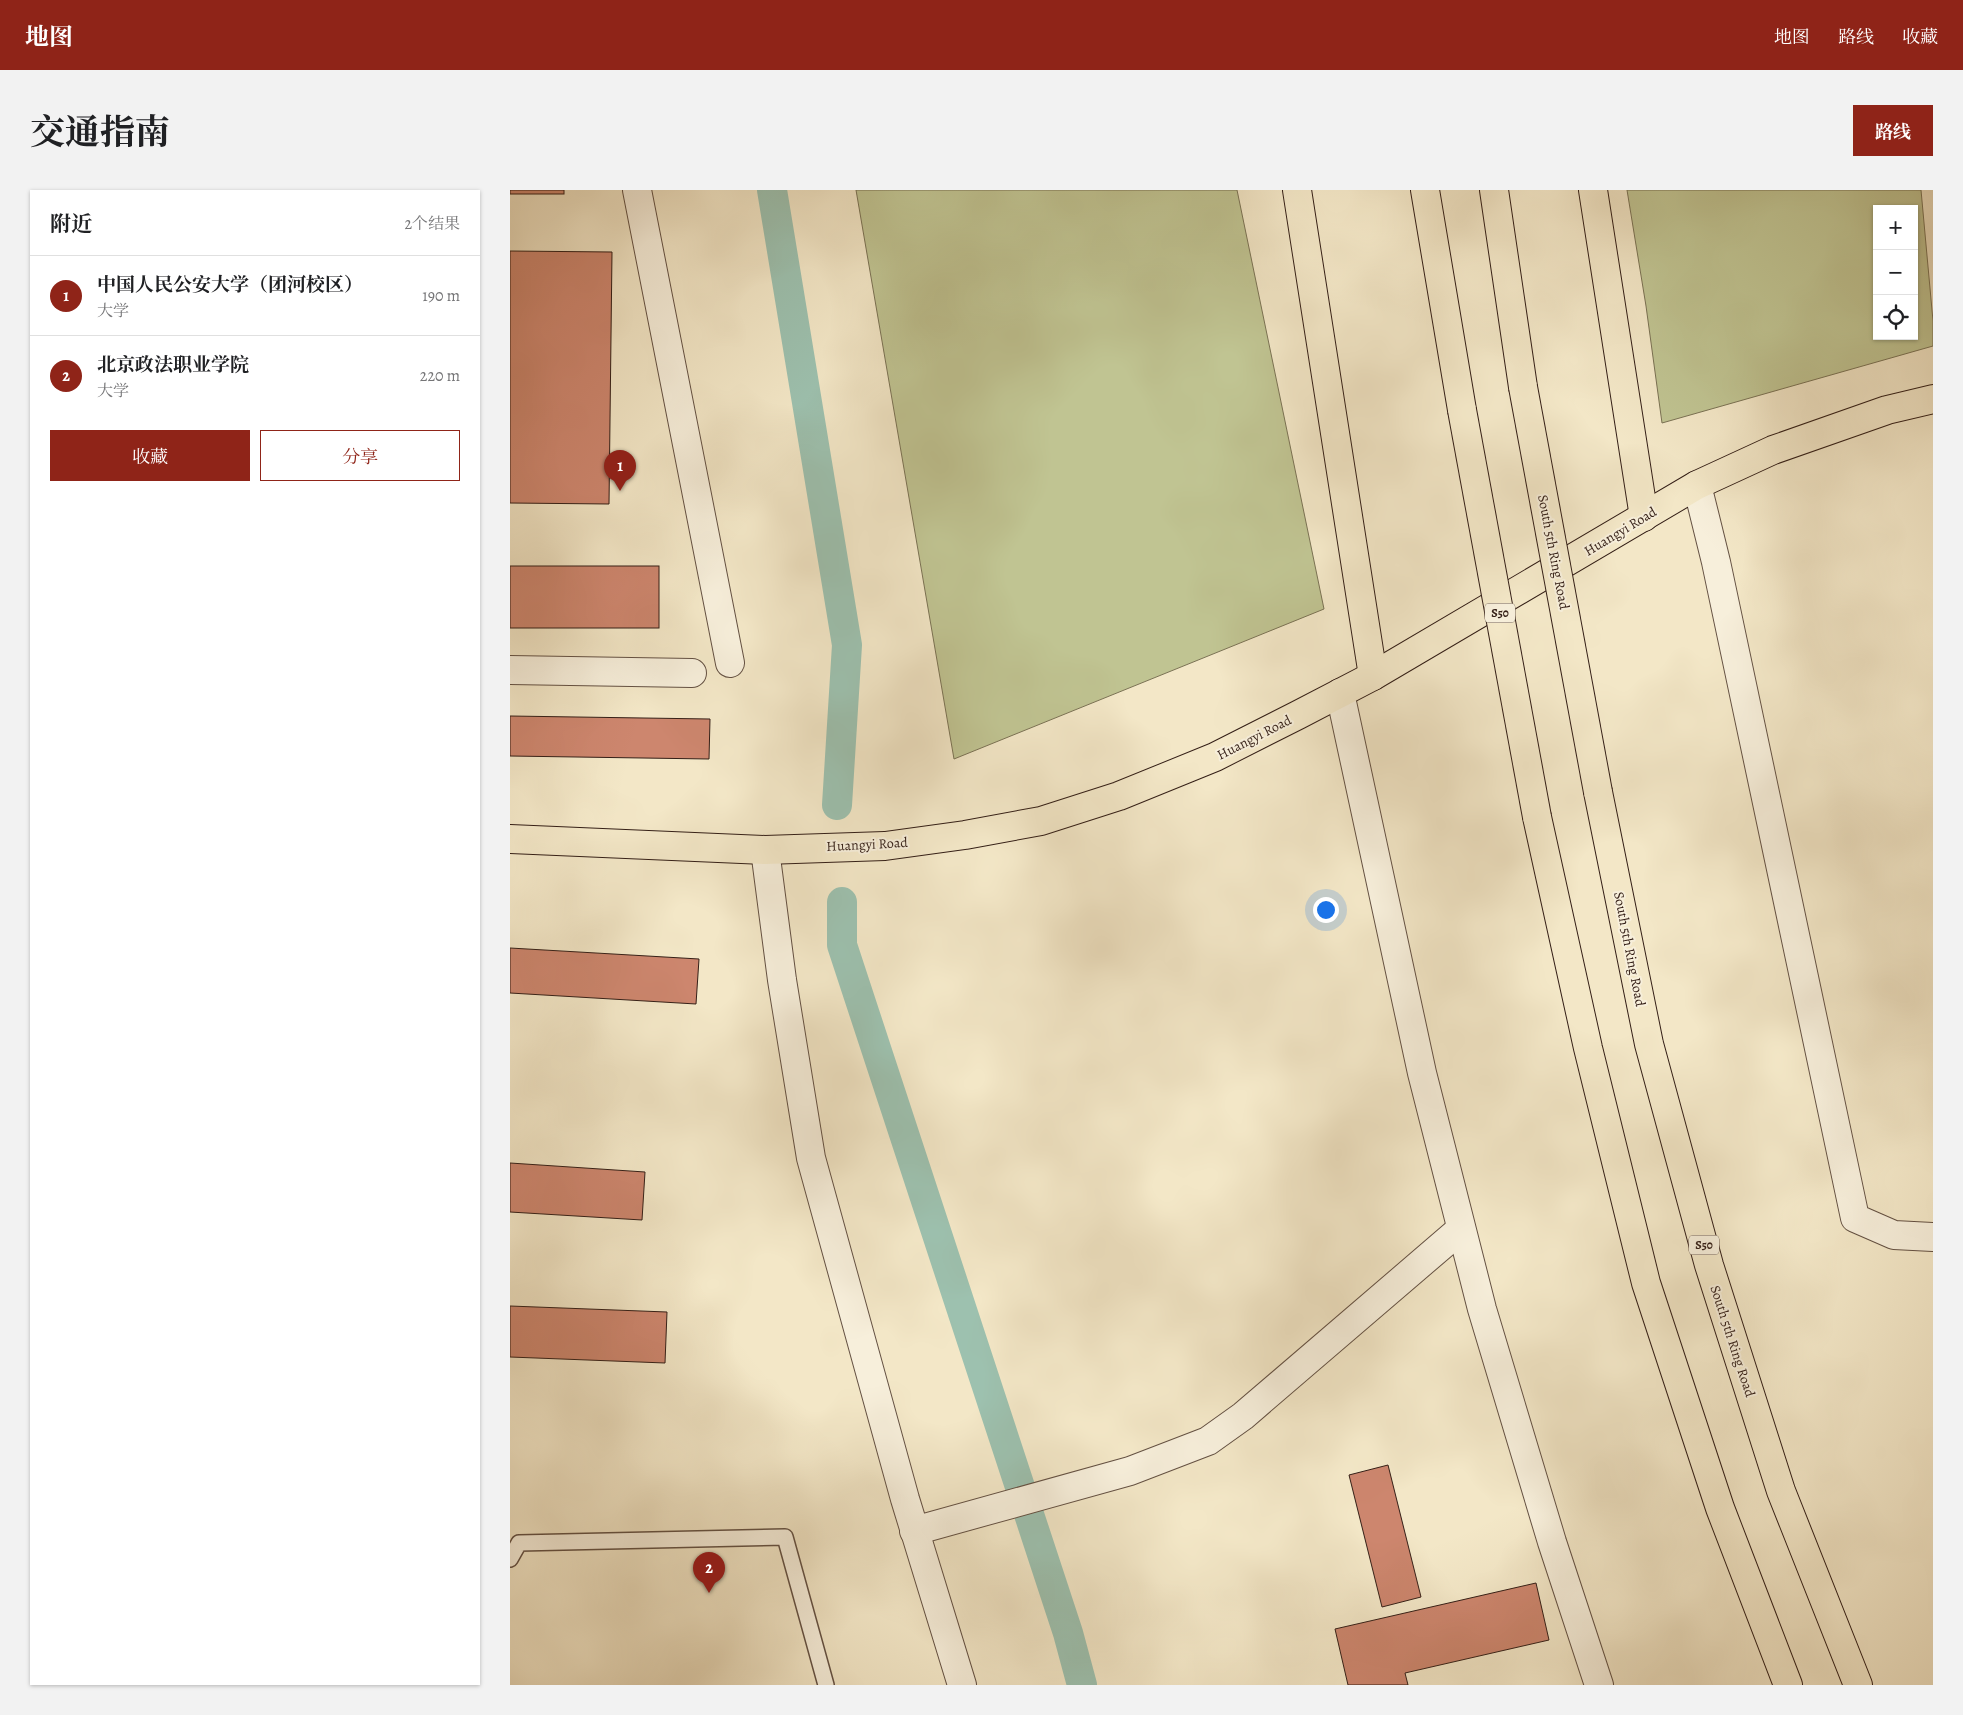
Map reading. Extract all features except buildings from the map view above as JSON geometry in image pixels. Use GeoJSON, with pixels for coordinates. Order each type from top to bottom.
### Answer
{"type":"FeatureCollection","features":[{"type":"Feature","properties":{"kind":"main road"},"geometry":{"type":"LineString","coordinates":[[1296,190],[1373,676]]}},
{"type":"Feature","properties":{"kind":"main road","name":"S50"},"geometry":{"type":"LineString","coordinates":[[1426,190],[1462,410],[1538,816],[1588,1048],[1646,1283],[1720,1508],[1788,1685]]}},
{"type":"Feature","properties":{"kind":"main road","name":"South 5th Ring Road"},"geometry":{"type":"LineString","coordinates":[[1494,190],[1523,387],[1598,792],[1649,1044],[1709,1265],[1782,1491],[1858,1685]]}},
{"type":"Feature","properties":{"kind":"main road"},"geometry":{"type":"LineString","coordinates":[[1593,190],[1644,517]]}},
{"type":"Feature","properties":{"kind":"main road","name":"Huangyi Road"},"geometry":{"type":"LineString","coordinates":[[510,839],[765,850],[885,846],[965,835],[1041,821],[1119,796],[1215,757],[1340,693],[1373,676],[1697,485],[1773,450],[1887,410],[1933,398]]}},
{"type":"Feature","properties":{"kind":"street"},"geometry":{"type":"LineString","coordinates":[[637,190],[730,663]]}},
{"type":"Feature","properties":{"kind":"street"},"geometry":{"type":"LineString","coordinates":[[1697,485],[1718,572],[1856,1218],[1894,1235],[1933,1237]]}},
{"type":"Feature","properties":{"kind":"street"},"geometry":{"type":"LineString","coordinates":[[510,670],[692,674]]}},
{"type":"Feature","properties":{"kind":"street"},"geometry":{"type":"LineString","coordinates":[[1340,693],[1422,1073],[1461,1229],[1485,1319],[1552,1542],[1599,1685]]}},
{"type":"Feature","properties":{"kind":"street"},"geometry":{"type":"LineString","coordinates":[[765,850],[782,980],[811,1158],[925,1527],[962,1685]]}},
{"type":"Feature","properties":{"kind":"street"},"geometry":{"type":"LineString","coordinates":[[925,1527],[1130,1471],[1208,1441],[1243,1416],[1461,1229]]}},
{"type":"Feature","properties":{"kind":"lane"},"geometry":{"type":"LineString","coordinates":[[510,1559],[518,1543],[785,1537],[826,1685]]}},
{"type":"Feature","properties":{"kind":"green space"},"geometry":{"type":"Polygon","coordinates":[[[856,190],[1237,190],[1324,609],[954,759],[856,190]]]}},
{"type":"Feature","properties":{"kind":"green space"},"geometry":{"type":"Polygon","coordinates":[[[1627,190],[1921,190],[1933,321],[1933,346],[1662,423],[1646,306],[1627,190]]]}},
{"type":"Feature","properties":{"kind":"waterway"},"geometry":{"type":"LineString","coordinates":[[772,190],[847,645],[837,805]]}},
{"type":"Feature","properties":{"kind":"waterway"},"geometry":{"type":"LineString","coordinates":[[842,902],[842,945],[1068,1633],[1082,1685]]}},
{"type":"Feature","properties":{"kind":"place","name":"中国人民公安大学（团河校区）"},"geometry":{"type":"Point","coordinates":[620,491]}},
{"type":"Feature","properties":{"kind":"place","name":"北京政法职业学院"},"geometry":{"type":"Point","coordinates":[709,1593]}}]}
